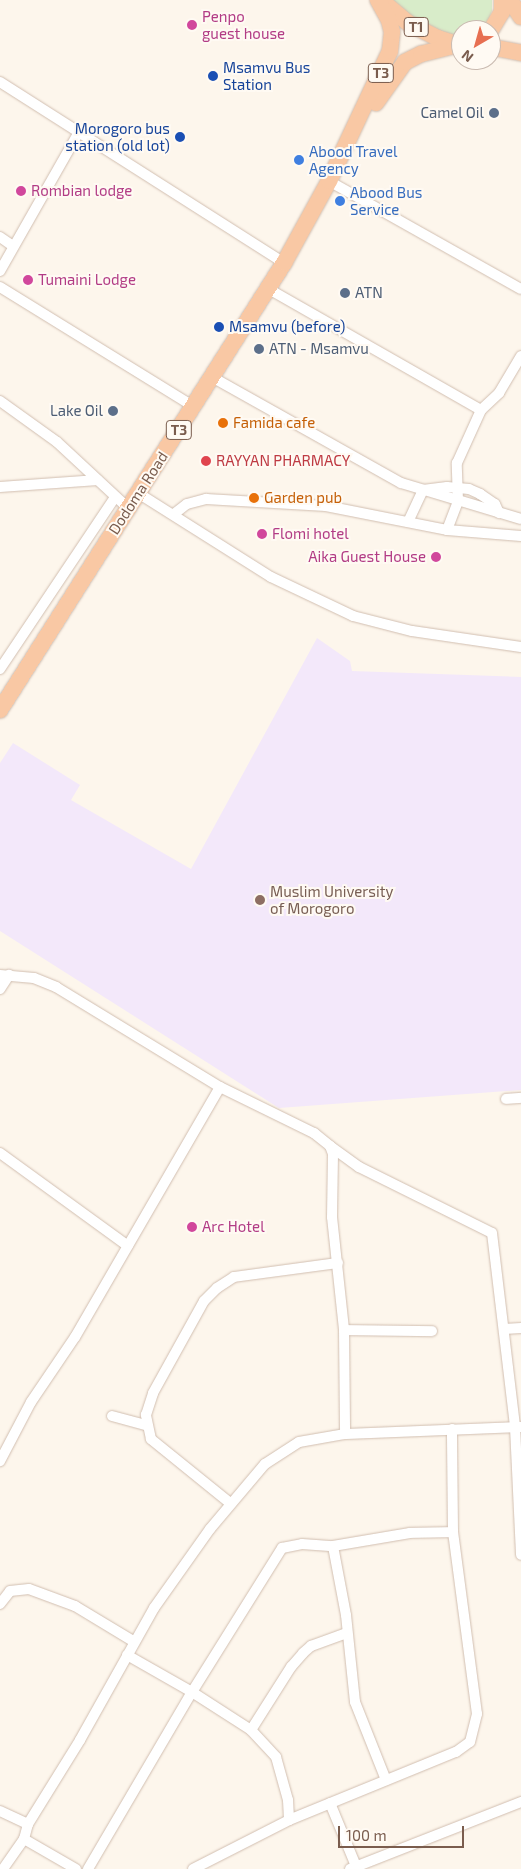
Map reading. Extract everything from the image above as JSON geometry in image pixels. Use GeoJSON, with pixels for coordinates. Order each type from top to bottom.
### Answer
{"type":"FeatureCollection","features":[{"type":"Feature","properties":{"kind":"highway","name":"T1"},"geometry":{"type":"LineString","coordinates":[[380,0],[408,23],[451,42]]}},
{"type":"Feature","properties":{"kind":"highway","name":"Dodoma Road"},"geometry":{"type":"LineString","coordinates":[[0,710],[284,263],[329,181],[390,51],[392,32],[380,0]]}},
{"type":"Feature","properties":{"kind":"highway"},"geometry":{"type":"LineString","coordinates":[[497,20],[502,12],[502,0]]}},
{"type":"Feature","properties":{"kind":"highway"},"geometry":{"type":"LineString","coordinates":[[510,0],[521,18]]}},
{"type":"Feature","properties":{"kind":"highway","name":"Dodoma Road"},"geometry":{"type":"LineString","coordinates":[[348,144],[398,69],[413,57],[451,47]]}},
{"type":"Feature","properties":{"kind":"highway"},"geometry":{"type":"LineString","coordinates":[[501,49],[521,53]]}},
{"type":"Feature","properties":{"kind":"street"},"geometry":{"type":"LineString","coordinates":[[0,82],[284,263]]}},
{"type":"Feature","properties":{"kind":"street"},"geometry":{"type":"LineString","coordinates":[[0,271],[79,132]]}},
{"type":"Feature","properties":{"kind":"street"},"geometry":{"type":"LineString","coordinates":[[329,181],[521,289]]}},
{"type":"Feature","properties":{"kind":"street"},"geometry":{"type":"LineString","coordinates":[[0,237],[13,246]]}},
{"type":"Feature","properties":{"kind":"street"},"geometry":{"type":"LineString","coordinates":[[0,287],[193,406]]}},
{"type":"Feature","properties":{"kind":"street"},"geometry":{"type":"LineString","coordinates":[[267,288],[481,410]]}},
{"type":"Feature","properties":{"kind":"street"},"geometry":{"type":"LineString","coordinates":[[447,530],[458,502],[457,462],[481,410],[499,393],[520,361]]}},
{"type":"Feature","properties":{"kind":"street"},"geometry":{"type":"LineString","coordinates":[[212,378],[401,483],[458,502],[521,519]]}},
{"type":"Feature","properties":{"kind":"street"},"geometry":{"type":"LineString","coordinates":[[2,406],[57,442],[128,508]]}},
{"type":"Feature","properties":{"kind":"street"},"geometry":{"type":"LineString","coordinates":[[0,487],[98,480]]}},
{"type":"Feature","properties":{"kind":"street"},"geometry":{"type":"LineString","coordinates":[[423,490],[457,486],[480,494],[494,504],[499,513]]}},
{"type":"Feature","properties":{"kind":"street"},"geometry":{"type":"LineString","coordinates":[[408,522],[423,490]]}},
{"type":"Feature","properties":{"kind":"street"},"geometry":{"type":"LineString","coordinates":[[138,493],[271,577],[353,616],[412,630],[521,647]]}},
{"type":"Feature","properties":{"kind":"street"},"geometry":{"type":"LineString","coordinates":[[0,669],[115,496]]}},
{"type":"Feature","properties":{"kind":"street"},"geometry":{"type":"LineString","coordinates":[[174,514],[187,504],[206,499],[326,506],[447,530],[521,536]]}},
{"type":"Feature","properties":{"kind":"street"},"geometry":{"type":"LineString","coordinates":[[0,989],[5,975],[34,978],[56,987],[220,1087],[314,1133],[359,1167],[492,1233],[518,1427],[521,1555]]}},
{"type":"Feature","properties":{"kind":"street"},"geometry":{"type":"LineString","coordinates":[[0,1461],[31,1402],[75,1337],[220,1087]]}},
{"type":"Feature","properties":{"kind":"street"},"geometry":{"type":"LineString","coordinates":[[506,1099],[521,1098]]}},
{"type":"Feature","properties":{"kind":"street"},"geometry":{"type":"LineString","coordinates":[[330,1146],[332,1154],[332,1217],[344,1330],[345,1434]]}},
{"type":"Feature","properties":{"kind":"street"},"geometry":{"type":"LineString","coordinates":[[0,1153],[128,1246]]}},
{"type":"Feature","properties":{"kind":"street"},"geometry":{"type":"LineString","coordinates":[[230,1503],[162,1450],[151,1439],[146,1425],[148,1405],[160,1379],[204,1301],[217,1288],[234,1277],[338,1262]]}},
{"type":"Feature","properties":{"kind":"street"},"geometry":{"type":"LineString","coordinates":[[504,1329],[521,1328]]}},
{"type":"Feature","properties":{"kind":"street"},"geometry":{"type":"LineString","coordinates":[[344,1330],[432,1332]]}},
{"type":"Feature","properties":{"kind":"street"},"geometry":{"type":"LineString","coordinates":[[112,1416],[146,1425]]}},
{"type":"Feature","properties":{"kind":"street"},"geometry":{"type":"LineString","coordinates":[[3,1869],[24,1839],[28,1824],[80,1740],[133,1641],[230,1503],[265,1464],[298,1442],[345,1434],[518,1427]]}},
{"type":"Feature","properties":{"kind":"street"},"geometry":{"type":"LineString","coordinates":[[193,1869],[289,1820],[456,1752],[470,1742],[477,1714],[453,1532],[452,1429]]}},
{"type":"Feature","properties":{"kind":"street"},"geometry":{"type":"LineString","coordinates":[[88,1869],[192,1692],[282,1548],[302,1544],[333,1546],[410,1532],[453,1532]]}},
{"type":"Feature","properties":{"kind":"street"},"geometry":{"type":"LineString","coordinates":[[333,1546],[347,1634],[355,1702],[386,1780]]}},
{"type":"Feature","properties":{"kind":"street"},"geometry":{"type":"LineString","coordinates":[[0,1604],[10,1591],[29,1589],[76,1606],[133,1641]]}},
{"type":"Feature","properties":{"kind":"street"},"geometry":{"type":"LineString","coordinates":[[251,1730],[290,1667],[303,1653],[311,1646],[347,1634]]}},
{"type":"Feature","properties":{"kind":"street"},"geometry":{"type":"LineString","coordinates":[[127,1655],[192,1692],[251,1730],[276,1757],[288,1800],[289,1820]]}},
{"type":"Feature","properties":{"kind":"street"},"geometry":{"type":"LineString","coordinates":[[330,1803],[353,1868],[521,1802]]}},
{"type":"Feature","properties":{"kind":"street"},"geometry":{"type":"LineString","coordinates":[[0,1811],[28,1824]]}},
{"type":"Feature","properties":{"kind":"street"},"geometry":{"type":"LineString","coordinates":[[24,1839],[76,1869]]}},
{"type":"Feature","properties":{"kind":"shaded area","name":"Muslim University of Morogoro"},"geometry":{"type":"Polygon","coordinates":[[[317,638],[350,661],[352,671],[521,677],[521,1090],[279,1108],[0,931],[0,763],[13,743],[80,785],[71,800],[191,869],[317,638]]]}},
{"type":"Feature","properties":{"kind":"green space"},"geometry":{"type":"Polygon","coordinates":[[[391,0],[492,0],[492,11],[488,20],[451,20],[451,35],[424,26],[391,0]]]}},
{"type":"Feature","properties":{"kind":"place","name":"Penpo guest house"},"geometry":{"type":"Point","coordinates":[192,25]}},
{"type":"Feature","properties":{"kind":"place","name":"Msamvu Bus Station"},"geometry":{"type":"Point","coordinates":[213,76]}},
{"type":"Feature","properties":{"kind":"place","name":"Camel Oil"},"geometry":{"type":"Point","coordinates":[494,113]}},
{"type":"Feature","properties":{"kind":"place","name":"Morogoro bus station (old lot)"},"geometry":{"type":"Point","coordinates":[180,137]}},
{"type":"Feature","properties":{"kind":"place","name":"Abood Travel Agency"},"geometry":{"type":"Point","coordinates":[299,160]}},
{"type":"Feature","properties":{"kind":"place","name":"Rombian lodge"},"geometry":{"type":"Point","coordinates":[21,191]}},
{"type":"Feature","properties":{"kind":"place","name":"Abood Bus Service"},"geometry":{"type":"Point","coordinates":[340,201]}},
{"type":"Feature","properties":{"kind":"place","name":"Tumaini Lodge"},"geometry":{"type":"Point","coordinates":[28,280]}},
{"type":"Feature","properties":{"kind":"place","name":"ATN"},"geometry":{"type":"Point","coordinates":[345,293]}},
{"type":"Feature","properties":{"kind":"place","name":"Msamvu (before)"},"geometry":{"type":"Point","coordinates":[219,327]}},
{"type":"Feature","properties":{"kind":"place","name":"ATN - Msamvu"},"geometry":{"type":"Point","coordinates":[259,349]}},
{"type":"Feature","properties":{"kind":"place","name":"Lake Oil"},"geometry":{"type":"Point","coordinates":[113,411]}},
{"type":"Feature","properties":{"kind":"place","name":"Famida cafe"},"geometry":{"type":"Point","coordinates":[223,423]}},
{"type":"Feature","properties":{"kind":"place","name":"RAYYAN PHARMACY"},"geometry":{"type":"Point","coordinates":[206,461]}},
{"type":"Feature","properties":{"kind":"place","name":"Garden pub"},"geometry":{"type":"Point","coordinates":[254,498]}},
{"type":"Feature","properties":{"kind":"place","name":"Flomi hotel"},"geometry":{"type":"Point","coordinates":[262,534]}},
{"type":"Feature","properties":{"kind":"place","name":"Aika Guest House"},"geometry":{"type":"Point","coordinates":[436,557]}},
{"type":"Feature","properties":{"kind":"place","name":"Muslim University of Morogoro"},"geometry":{"type":"Point","coordinates":[260,900]}},
{"type":"Feature","properties":{"kind":"place","name":"Arc Hotel"},"geometry":{"type":"Point","coordinates":[192,1227]}}]}
